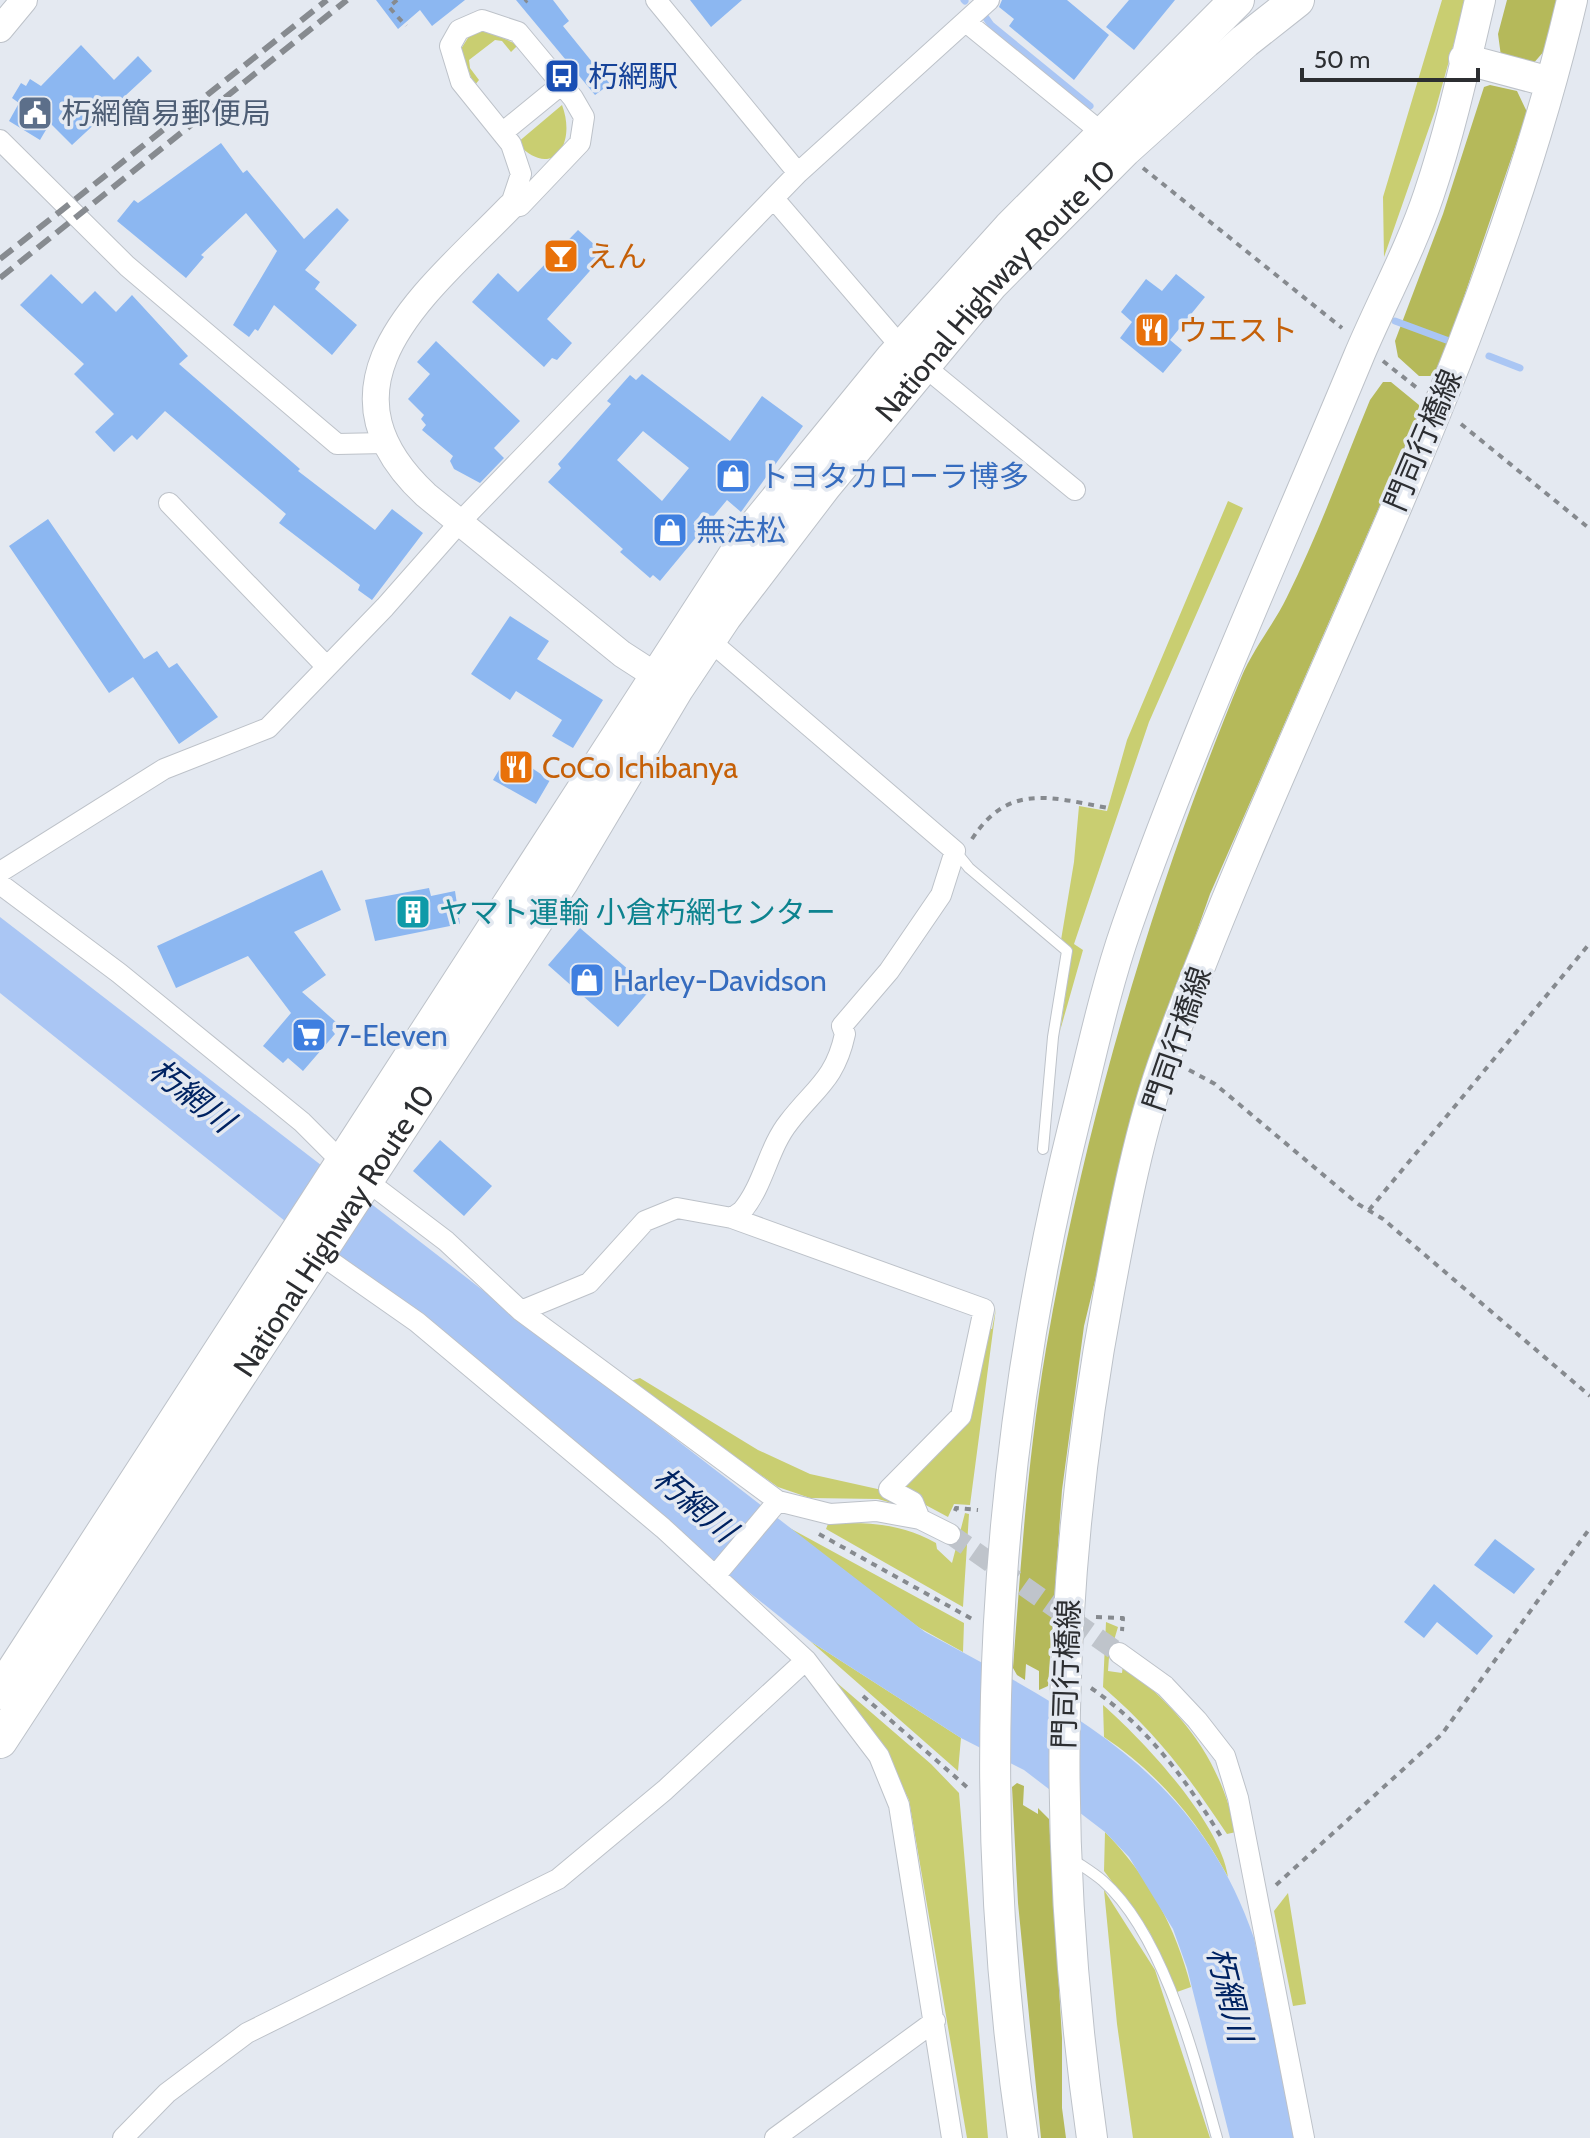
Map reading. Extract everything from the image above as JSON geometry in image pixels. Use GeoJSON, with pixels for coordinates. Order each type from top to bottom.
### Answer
{"type":"FeatureCollection","features":[{"type":"Feature","properties":{"kind":"highway","name":"National Highway Route 10"},"geometry":{"type":"LineString","coordinates":[[1113,142],[1132,106],[1202,31],[1237,0]]}},
{"type":"Feature","properties":{"kind":"highway"},"geometry":{"type":"LineString","coordinates":[[1132,106],[1261,0]]}},
{"type":"Feature","properties":{"kind":"highway","name":"National Highway Route 10"},"geometry":{"type":"LineString","coordinates":[[0,1741],[354,1170],[561,882],[665,682],[750,533],[912,357],[991,284],[1113,142],[1297,0]]}},
{"type":"Feature","properties":{"kind":"highway","name":"National Highway Route 10"},"geometry":{"type":"LineString","coordinates":[[665,682],[709,640],[824,486],[912,357]]}},
{"type":"Feature","properties":{"kind":"highway","name":"National Highway Route 10"},"geometry":{"type":"LineString","coordinates":[[0,1692],[306,1245]]}},
{"type":"Feature","properties":{"kind":"main road"},"geometry":{"type":"LineString","coordinates":[[1473,61],[1480,0]]}},
{"type":"Feature","properties":{"kind":"main road"},"geometry":{"type":"LineString","coordinates":[[1023,2138],[982,1791],[1028,1338],[1053,1210],[1126,929],[1206,723],[1429,194],[1473,61],[1497,0]]}},
{"type":"Feature","properties":{"kind":"main road","name":"門司行橋線"},"geometry":{"type":"LineString","coordinates":[[1092,2138],[1072,1980],[1064,1853],[1062,1704],[1070,1557],[1097,1353],[1121,1227],[1165,1058],[1289,752],[1439,405],[1503,235],[1572,0]]}},
{"type":"Feature","properties":{"kind":"main road"},"geometry":{"type":"LineString","coordinates":[[1473,61],[1550,82]]}},
{"type":"Feature","properties":{"kind":"street"},"geometry":{"type":"LineString","coordinates":[[0,29],[24,0]]}},
{"type":"Feature","properties":{"kind":"street"},"geometry":{"type":"LineString","coordinates":[[656,0],[798,173]]}},
{"type":"Feature","properties":{"kind":"street"},"geometry":{"type":"LineString","coordinates":[[0,872],[164,769],[268,728],[460,522],[798,173],[989,0]]}},
{"type":"Feature","properties":{"kind":"street"},"geometry":{"type":"LineString","coordinates":[[510,207],[520,206],[580,143],[584,117],[562,84],[518,32],[482,20],[459,30],[450,46],[461,82],[511,144],[521,174],[510,207],[403,319],[386,346],[378,369],[376,395],[385,443],[406,477],[622,654],[665,682]]}},
{"type":"Feature","properties":{"kind":"street"},"geometry":{"type":"LineString","coordinates":[[966,22],[1113,142]]}},
{"type":"Feature","properties":{"kind":"street"},"geometry":{"type":"LineString","coordinates":[[502,133],[562,84]]}},
{"type":"Feature","properties":{"kind":"street"},"geometry":{"type":"LineString","coordinates":[[0,140],[74,217],[127,266],[337,444],[385,443]]}},
{"type":"Feature","properties":{"kind":"street"},"geometry":{"type":"LineString","coordinates":[[775,200],[912,357],[1075,490]]}},
{"type":"Feature","properties":{"kind":"street"},"geometry":{"type":"LineString","coordinates":[[169,503],[327,667]]}},
{"type":"Feature","properties":{"kind":"street"},"geometry":{"type":"LineString","coordinates":[[709,640],[958,854],[941,895],[889,971],[842,1026],[845,1034],[832,1071],[818,1093],[788,1123],[750,1201],[732,1218]]}},
{"type":"Feature","properties":{"kind":"street"},"geometry":{"type":"LineString","coordinates":[[0,884],[131,983],[302,1122],[354,1170],[446,1241],[521,1311],[778,1501],[830,1514],[876,1511],[920,1519],[950,1534]]}},
{"type":"Feature","properties":{"kind":"street"},"geometry":{"type":"LineString","coordinates":[[521,1311],[589,1283],[645,1221],[677,1208],[732,1218],[984,1309],[961,1416],[889,1489],[913,1502],[920,1519]]}},
{"type":"Feature","properties":{"kind":"street"},"geometry":{"type":"LineString","coordinates":[[306,1245],[417,1322],[663,1528],[721,1571],[806,1660],[879,1756],[899,1805],[952,2138]]}},
{"type":"Feature","properties":{"kind":"street"},"geometry":{"type":"LineString","coordinates":[[721,1571],[778,1501]]}},
{"type":"Feature","properties":{"kind":"street"},"geometry":{"type":"LineString","coordinates":[[1119,1653],[1165,1686],[1225,1756],[1238,1798],[1260,1900],[1304,2138]]}},
{"type":"Feature","properties":{"kind":"street"},"geometry":{"type":"LineString","coordinates":[[123,2138],[167,2093],[247,2033],[558,1879],[665,1790],[806,1660]]}},
{"type":"Feature","properties":{"kind":"street"},"geometry":{"type":"LineString","coordinates":[[775,2138],[935,2021]]}},
{"type":"Feature","properties":{"kind":"lane"},"geometry":{"type":"LineString","coordinates":[[958,854],[1067,951],[1053,1037],[1043,1149]]}},
{"type":"Feature","properties":{"kind":"lane"},"geometry":{"type":"LineString","coordinates":[[1064,1853],[1104,1881],[1126,1909],[1162,1968],[1217,2138]]}},
{"type":"Feature","properties":{"kind":"path"},"geometry":{"type":"LineString","coordinates":[[397,0],[389,7],[406,26]]}},
{"type":"Feature","properties":{"kind":"path"},"geometry":{"type":"LineString","coordinates":[[1113,142],[1590,529]]}},
{"type":"Feature","properties":{"kind":"path"},"geometry":{"type":"LineString","coordinates":[[958,854],[987,816],[1013,802],[1039,798],[1108,808]]}},
{"type":"Feature","properties":{"kind":"path"},"geometry":{"type":"LineString","coordinates":[[1369,1210],[1590,943]]}},
{"type":"Feature","properties":{"kind":"path"},"geometry":{"type":"LineString","coordinates":[[1165,1058],[1215,1084],[1590,1396]]}},
{"type":"Feature","properties":{"kind":"path"},"geometry":{"type":"LineString","coordinates":[[811,1528],[996,1630]]}},
{"type":"Feature","properties":{"kind":"path"},"geometry":{"type":"LineString","coordinates":[[1260,1900],[1442,1734],[1590,1528]]}},
{"type":"Feature","properties":{"kind":"path"},"geometry":{"type":"LineString","coordinates":[[1096,1617],[1123,1618],[1119,1653]]}},
{"type":"Feature","properties":{"kind":"path"},"geometry":{"type":"LineString","coordinates":[[1064,1671],[1103,1697],[1166,1755],[1226,1846]]}},
{"type":"Feature","properties":{"kind":"path"},"geometry":{"type":"LineString","coordinates":[[857,1691],[982,1791]]}},
{"type":"Feature","properties":{"kind":"green space"},"geometry":{"type":"Polygon","coordinates":[[[1442,0],[1466,0],[1435,111],[1384,257],[1383,197],[1442,0]]]}},
{"type":"Feature","properties":{"kind":"green space"},"geometry":{"type":"Polygon","coordinates":[[[1507,0],[1558,0],[1545,50],[1532,65],[1501,56],[1498,34],[1507,0]]]}},
{"type":"Feature","properties":{"kind":"green space"},"geometry":{"type":"Polygon","coordinates":[[[483,29],[518,45],[511,52],[502,41],[495,40],[469,60],[470,68],[479,80],[474,86],[461,49],[471,33],[483,29]]]}},
{"type":"Feature","properties":{"kind":"green space"},"geometry":{"type":"Polygon","coordinates":[[[1490,85],[1517,91],[1527,112],[1439,370],[1430,376],[1419,376],[1398,357],[1395,341],[1443,214],[1484,87],[1490,85]]]}},
{"type":"Feature","properties":{"kind":"green space"},"geometry":{"type":"Polygon","coordinates":[[[562,105],[566,133],[558,153],[541,159],[517,143],[562,105]]]}},
{"type":"Feature","properties":{"kind":"green space"},"geometry":{"type":"Polygon","coordinates":[[[1383,382],[1391,382],[1419,405],[1419,416],[1210,894],[1142,1087],[1084,1326],[1062,1490],[1048,1686],[1039,1690],[1039,1671],[1026,1664],[1025,1680],[1013,1668],[1030,1468],[1046,1349],[1062,1264],[1101,1094],[1151,924],[1209,758],[1246,667],[1299,573],[1370,400],[1383,382]]]}},
{"type":"Feature","properties":{"kind":"green space"},"geometry":{"type":"Polygon","coordinates":[[[1228,501],[1243,508],[1149,722],[1074,944],[1083,950],[1060,1031],[1072,951],[1061,940],[1074,862],[1079,806],[1107,811],[1127,740],[1228,501]]]}},
{"type":"Feature","properties":{"kind":"green space"},"geometry":{"type":"Polygon","coordinates":[[[996,1308],[970,1505],[954,1504],[948,1517],[894,1488],[965,1419],[984,1328],[992,1329],[996,1308]]]}},
{"type":"Feature","properties":{"kind":"green space"},"geometry":{"type":"Polygon","coordinates":[[[640,1378],[758,1450],[810,1474],[882,1490],[909,1508],[878,1499],[810,1498],[778,1487],[627,1382],[640,1378]]]}},
{"type":"Feature","properties":{"kind":"green space"},"geometry":{"type":"Polygon","coordinates":[[[965,1513],[969,1514],[963,1607],[826,1529],[828,1524],[842,1523],[897,1528],[936,1543],[937,1549],[952,1563],[965,1513]]]}},
{"type":"Feature","properties":{"kind":"green space"},"geometry":{"type":"Polygon","coordinates":[[[786,1526],[964,1623],[963,1652],[918,1627],[786,1526]]]}},
{"type":"Feature","properties":{"kind":"green space"},"geometry":{"type":"Polygon","coordinates":[[[1106,1622],[1118,1627],[1108,1671],[1122,1673],[1123,1664],[1180,1718],[1208,1757],[1236,1832],[1227,1834],[1170,1756],[1140,1721],[1103,1687],[1106,1622]]]}},
{"type":"Feature","properties":{"kind":"green space"},"geometry":{"type":"Polygon","coordinates":[[[810,1641],[961,1738],[958,1771],[810,1641]]]}},
{"type":"Feature","properties":{"kind":"green space"},"geometry":{"type":"Polygon","coordinates":[[[829,1676],[931,1764],[959,1793],[988,2138],[967,2138],[909,1800],[886,1754],[829,1676]]]}},
{"type":"Feature","properties":{"kind":"green space"},"geometry":{"type":"Polygon","coordinates":[[[1103,1705],[1139,1739],[1196,1808],[1222,1855],[1228,1877],[1175,1799],[1142,1766],[1104,1737],[1103,1705]]]}},
{"type":"Feature","properties":{"kind":"green space"},"geometry":{"type":"Polygon","coordinates":[[[1017,1783],[1024,1786],[1023,1805],[1038,1814],[1038,1808],[1049,1819],[1066,2138],[1041,2138],[1018,1903],[1012,1787],[1017,1783]]]}},
{"type":"Feature","properties":{"kind":"green space"},"geometry":{"type":"Polygon","coordinates":[[[1105,1832],[1134,1866],[1169,1923],[1191,1987],[1177,1992],[1149,1931],[1104,1871],[1105,1832]]]}},
{"type":"Feature","properties":{"kind":"green space"},"geometry":{"type":"Polygon","coordinates":[[[1104,1890],[1155,1970],[1210,2138],[1133,2138],[1117,2024],[1104,1890]]]}},
{"type":"Feature","properties":{"kind":"green space"},"geometry":{"type":"Polygon","coordinates":[[[1288,1893],[1306,2004],[1293,2006],[1274,1911],[1288,1893]]]}},
{"type":"Feature","properties":{"kind":"water","name":"朽網川"},"geometry":{"type":"Polygon","coordinates":[[[0,917],[925,1632],[1078,1719],[1163,1788],[1199,1831],[1229,1880],[1254,1938],[1294,2138],[1230,2138],[1187,1968],[1173,1929],[1129,1857],[1105,1832],[1024,1770],[961,1738],[810,1641],[0,993],[0,917]]]}},
{"type":"Feature","properties":{"kind":"building"},"geometry":{"type":"Polygon","coordinates":[[[376,0],[465,0],[432,26],[420,10],[398,29],[376,0]]]}},
{"type":"Feature","properties":{"kind":"building"},"geometry":{"type":"Polygon","coordinates":[[[516,0],[553,0],[569,21],[563,26],[610,84],[595,95],[516,0]]]}},
{"type":"Feature","properties":{"kind":"building"},"geometry":{"type":"Polygon","coordinates":[[[690,0],[742,0],[711,27],[690,0]]]}},
{"type":"Feature","properties":{"kind":"building"},"geometry":{"type":"Polygon","coordinates":[[[1002,0],[1067,0],[1109,35],[1074,80],[1009,26],[1014,19],[999,7],[1002,0]]]}},
{"type":"Feature","properties":{"kind":"building"},"geometry":{"type":"Polygon","coordinates":[[[1129,0],[1175,0],[1134,50],[1106,27],[1129,0]]]}},
{"type":"Feature","properties":{"kind":"building"},"geometry":{"type":"Polygon","coordinates":[[[81,45],[114,80],[138,56],[152,71],[72,145],[50,123],[40,140],[9,121],[19,103],[12,98],[21,83],[26,86],[30,79],[41,86],[81,45]]]}},
{"type":"Feature","properties":{"kind":"building"},"geometry":{"type":"Polygon","coordinates":[[[221,143],[243,173],[247,170],[304,239],[337,208],[349,220],[305,270],[320,282],[315,289],[357,325],[332,355],[274,305],[258,331],[255,329],[249,337],[233,325],[277,251],[246,213],[201,255],[204,257],[186,278],[117,221],[134,200],[138,203],[221,143]]]}},
{"type":"Feature","properties":{"kind":"building"},"geometry":{"type":"Polygon","coordinates":[[[578,230],[605,254],[547,319],[572,343],[557,360],[552,358],[544,367],[472,302],[498,273],[518,292],[578,230]]]}},
{"type":"Feature","properties":{"kind":"building"},"geometry":{"type":"Polygon","coordinates":[[[51,274],[82,304],[95,291],[116,312],[132,295],[188,356],[179,364],[300,469],[298,471],[375,530],[392,509],[423,533],[372,600],[358,590],[360,585],[279,523],[286,514],[165,411],[137,440],[132,435],[114,452],[95,432],[114,414],[74,374],[84,364],[20,305],[51,274]]]}},
{"type":"Feature","properties":{"kind":"building","name":"ウエスト"},"geometry":{"type":"Polygon","coordinates":[[[1176,274],[1205,297],[1170,340],[1182,350],[1163,373],[1120,338],[1132,322],[1121,312],[1146,279],[1162,291],[1176,274]]]}},
{"type":"Feature","properties":{"kind":"building"},"geometry":{"type":"Polygon","coordinates":[[[436,341],[520,421],[494,448],[504,458],[480,483],[454,469],[450,461],[453,456],[422,430],[426,425],[421,419],[424,415],[408,399],[430,374],[417,362],[436,341]]]}},
{"type":"Feature","properties":{"kind":"building"},"geometry":{"type":"Polygon","coordinates":[[[642,374],[730,441],[762,396],[803,426],[741,512],[727,500],[660,581],[653,575],[650,578],[620,552],[623,549],[548,482],[561,468],[558,464],[611,404],[607,401],[630,375],[636,380],[642,374]],[[643,431],[617,460],[662,501],[689,468],[643,431]]]}},
{"type":"Feature","properties":{"kind":"building"},"geometry":{"type":"Polygon","coordinates":[[[48,519],[144,659],[157,651],[169,668],[177,663],[218,717],[179,744],[133,677],[109,693],[9,546],[48,519]]]}},
{"type":"Feature","properties":{"kind":"building"},"geometry":{"type":"Polygon","coordinates":[[[510,616],[549,641],[537,659],[603,700],[573,748],[552,736],[562,720],[516,691],[510,700],[471,674],[510,616]]]}},
{"type":"Feature","properties":{"kind":"building","name":"CoCo Ichibanya"},"geometry":{"type":"Polygon","coordinates":[[[509,753],[550,780],[536,804],[493,780],[509,753]]]}},
{"type":"Feature","properties":{"kind":"building"},"geometry":{"type":"Polygon","coordinates":[[[322,870],[341,910],[294,932],[326,975],[302,992],[337,1023],[332,1030],[335,1034],[303,1071],[288,1058],[283,1063],[263,1046],[291,1013],[248,956],[176,988],[157,946],[322,870]]]}},
{"type":"Feature","properties":{"kind":"building","name":"ヤマト運輸 小倉朽網センター"},"geometry":{"type":"Polygon","coordinates":[[[429,888],[431,896],[455,891],[460,924],[375,941],[365,900],[429,888]]]}},
{"type":"Feature","properties":{"kind":"building","name":"Harley-Davidson"},"geometry":{"type":"Polygon","coordinates":[[[580,928],[651,989],[618,1027],[548,965],[580,928]]]}},
{"type":"Feature","properties":{"kind":"building"},"geometry":{"type":"Polygon","coordinates":[[[440,1140],[492,1186],[464,1216],[413,1171],[440,1140]]]}},
{"type":"Feature","properties":{"kind":"building"},"geometry":{"type":"Polygon","coordinates":[[[1495,1539],[1535,1569],[1514,1594],[1474,1565],[1495,1539]]]}},
{"type":"Feature","properties":{"kind":"building"},"geometry":{"type":"Polygon","coordinates":[[[1434,1584],[1493,1636],[1477,1655],[1437,1622],[1424,1638],[1404,1622],[1434,1584]]]}},
{"type":"Feature","properties":{"kind":"waterway"},"geometry":{"type":"LineString","coordinates":[[984,15],[991,25],[1090,106]]}},
{"type":"Feature","properties":{"kind":"waterway"},"geometry":{"type":"LineString","coordinates":[[1395,321],[1449,341]]}},
{"type":"Feature","properties":{"kind":"waterway"},"geometry":{"type":"LineString","coordinates":[[1489,356],[1520,368]]}},
{"type":"Feature","properties":{"kind":"tunnel"},"geometry":{"type":"LineString","coordinates":[[950,1534],[1119,1653]]}},
{"type":"Feature","properties":{"kind":"railway"},"geometry":{"type":"LineString","coordinates":[[0,259],[327,0]]}},
{"type":"Feature","properties":{"kind":"railway"},"geometry":{"type":"LineString","coordinates":[[0,278],[347,0]]}},
{"type":"Feature","properties":{"kind":"place","name":"朽網駅"},"geometry":{"type":"Point","coordinates":[562,76]}},
{"type":"Feature","properties":{"kind":"place","name":"朽網簡易郵便局"},"geometry":{"type":"Point","coordinates":[35,113]}},
{"type":"Feature","properties":{"kind":"place","name":"えん"},"geometry":{"type":"Point","coordinates":[561,256]}},
{"type":"Feature","properties":{"kind":"place","name":"ウエスト"},"geometry":{"type":"Point","coordinates":[1152,330]}},
{"type":"Feature","properties":{"kind":"place","name":"トヨタカローラ博多"},"geometry":{"type":"Point","coordinates":[733,476]}},
{"type":"Feature","properties":{"kind":"place","name":"無法松"},"geometry":{"type":"Point","coordinates":[670,530]}},
{"type":"Feature","properties":{"kind":"place","name":"CoCo Ichibanya"},"geometry":{"type":"Point","coordinates":[516,767]}},
{"type":"Feature","properties":{"kind":"place","name":"ヤマト運輸 小倉朽網センター"},"geometry":{"type":"Point","coordinates":[413,912]}},
{"type":"Feature","properties":{"kind":"place","name":"Harley-Davidson"},"geometry":{"type":"Point","coordinates":[587,980]}},
{"type":"Feature","properties":{"kind":"place","name":"7-Eleven"},"geometry":{"type":"Point","coordinates":[309,1035]}}]}
